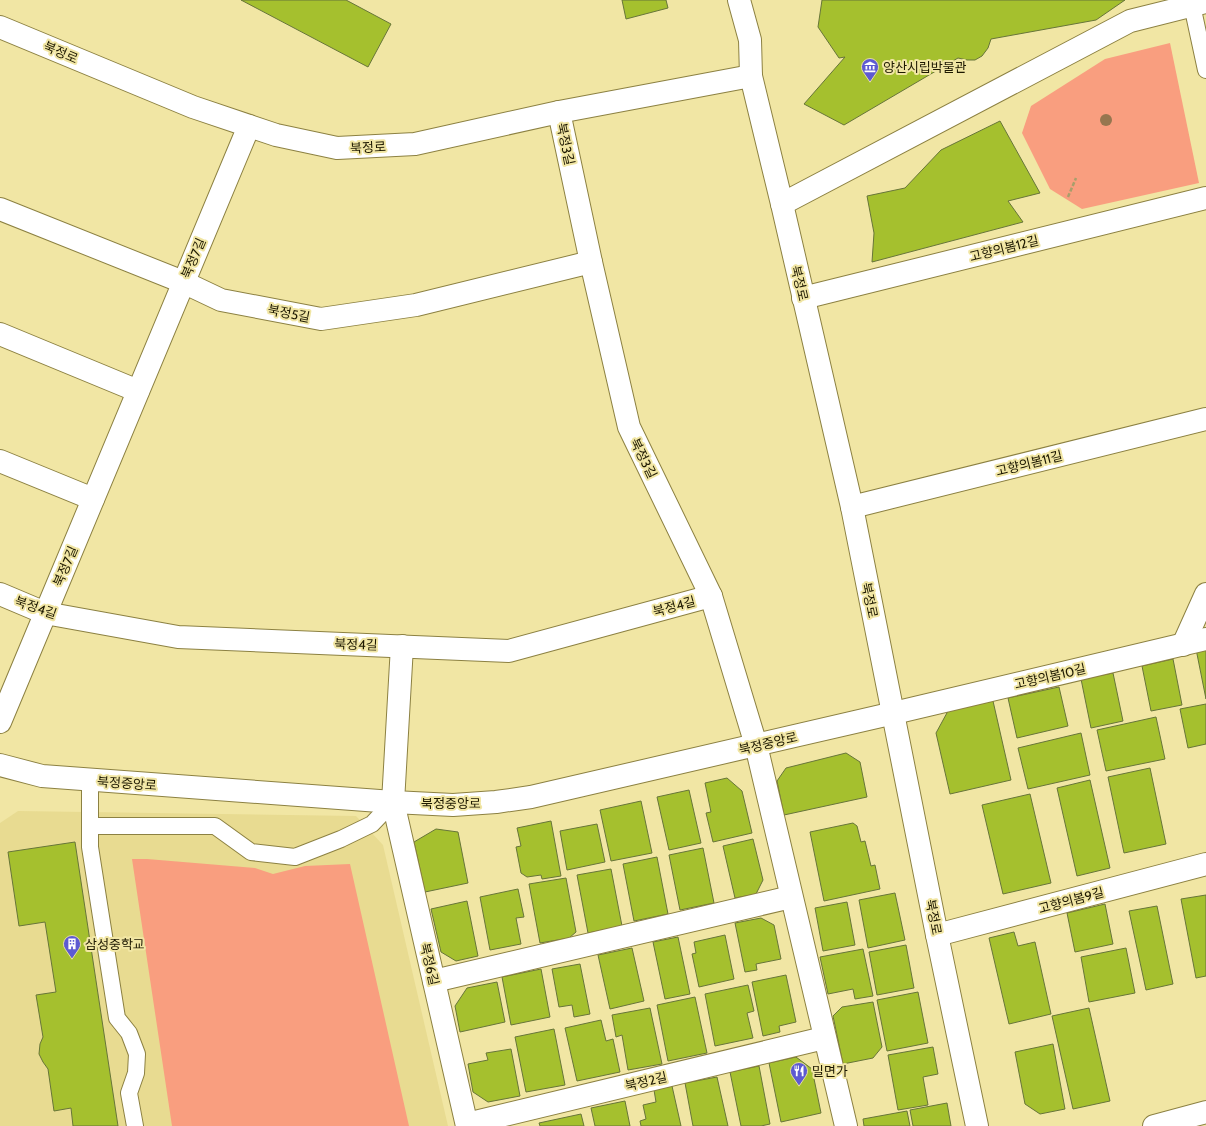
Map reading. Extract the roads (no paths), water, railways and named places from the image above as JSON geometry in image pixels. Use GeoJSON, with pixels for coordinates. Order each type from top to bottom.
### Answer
{"type":"FeatureCollection","features":[{"type":"Feature","properties":{"kind":"street","name":"북정로"},"geometry":{"type":"LineString","coordinates":[[739,0],[750,40],[751,76],[852,507],[937,935],[977,1126]]}},
{"type":"Feature","properties":{"kind":"street"},"geometry":{"type":"LineString","coordinates":[[782,204],[1130,21],[1199,4]]}},
{"type":"Feature","properties":{"kind":"street","name":"북정로"},"geometry":{"type":"LineString","coordinates":[[0,27],[193,107],[276,135],[337,148],[415,144],[559,112],[751,76]]}},
{"type":"Feature","properties":{"kind":"street","name":"북정3길"},"geometry":{"type":"LineString","coordinates":[[559,112],[591,262],[629,427],[711,596],[756,746]]}},
{"type":"Feature","properties":{"kind":"street","name":"북정7길"},"geometry":{"type":"LineString","coordinates":[[0,722],[248,126]]}},
{"type":"Feature","properties":{"kind":"street","name":"고향의봄12길"},"geometry":{"type":"LineString","coordinates":[[803,298],[1206,198]]}},
{"type":"Feature","properties":{"kind":"street","name":"북정5길"},"geometry":{"type":"LineString","coordinates":[[0,209],[184,282],[221,300],[321,319],[416,304],[591,262]]}},
{"type":"Feature","properties":{"kind":"street"},"geometry":{"type":"LineString","coordinates":[[0,334],[138,391]]}},
{"type":"Feature","properties":{"kind":"street","name":"고향의봄11길"},"geometry":{"type":"LineString","coordinates":[[852,507],[1206,419]]}},
{"type":"Feature","properties":{"kind":"street"},"geometry":{"type":"LineString","coordinates":[[0,461],[93,499]]}},
{"type":"Feature","properties":{"kind":"street","name":"북정4길"},"geometry":{"type":"LineString","coordinates":[[0,594],[46,613],[178,637],[509,651],[711,596]]}},
{"type":"Feature","properties":{"kind":"street"},"geometry":{"type":"LineString","coordinates":[[1183,644],[1206,594]]}},
{"type":"Feature","properties":{"kind":"street","name":"고향의봄10길"},"geometry":{"type":"LineString","coordinates":[[894,713],[1206,639]]}},
{"type":"Feature","properties":{"kind":"street","name":"북정6길"},"geometry":{"type":"LineString","coordinates":[[402,646],[393,802],[467,1125]]}},
{"type":"Feature","properties":{"kind":"street","name":"북정중앙로"},"geometry":{"type":"LineString","coordinates":[[0,764],[42,776],[393,802],[454,805],[496,802],[538,795],[894,713]]}},
{"type":"Feature","properties":{"kind":"street"},"geometry":{"type":"LineString","coordinates":[[756,746],[846,1126]]}},
{"type":"Feature","properties":{"kind":"street","name":"고향의봄9길"},"geometry":{"type":"LineString","coordinates":[[937,935],[1206,864]]}},
{"type":"Feature","properties":{"kind":"street"},"geometry":{"type":"LineString","coordinates":[[434,981],[791,897]]}},
{"type":"Feature","properties":{"kind":"street","name":"북정2길"},"geometry":{"type":"LineString","coordinates":[[467,1125],[824,1038]]}},
{"type":"Feature","properties":{"kind":"street"},"geometry":{"type":"LineString","coordinates":[[1154,1126],[1206,1112]]}},
{"type":"Feature","properties":{"kind":"lane"},"geometry":{"type":"LineString","coordinates":[[1199,4],[1205,65]]}},
{"type":"Feature","properties":{"kind":"lane"},"geometry":{"type":"LineString","coordinates":[[90,780],[90,847],[117,1018],[129,1033],[137,1054],[136,1073],[129,1093],[135,1126]]}},
{"type":"Feature","properties":{"kind":"lane"},"geometry":{"type":"LineString","coordinates":[[90,826],[215,826],[251,852],[295,857],[341,839],[372,824],[393,802]]}},
{"type":"Feature","properties":{"kind":"place","name":"양산시립박물관"},"geometry":{"type":"Point","coordinates":[870,82]}},
{"type":"Feature","properties":{"kind":"place","name":"삼성중학교"},"geometry":{"type":"Point","coordinates":[72,959]}},
{"type":"Feature","properties":{"kind":"place","name":"밀면가"},"geometry":{"type":"Point","coordinates":[799,1086]}}]}
